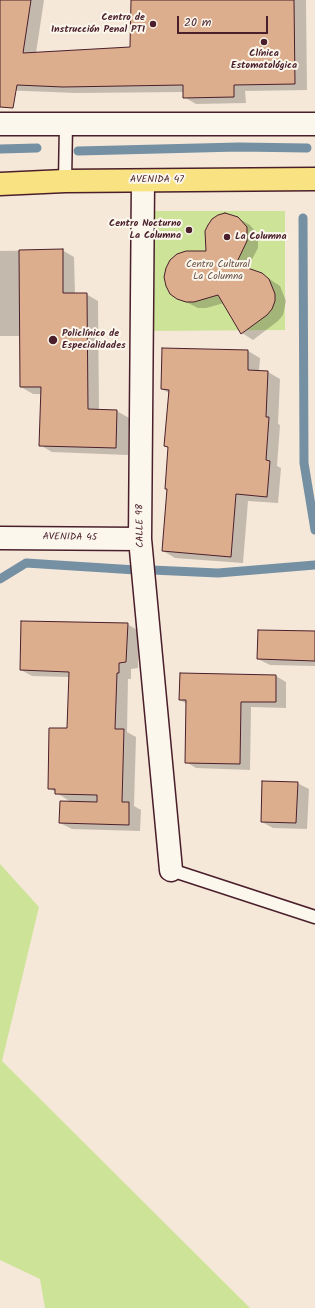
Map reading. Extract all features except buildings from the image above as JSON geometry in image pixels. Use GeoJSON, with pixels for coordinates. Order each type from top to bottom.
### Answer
{"type":"FeatureCollection","features":[{"type":"Feature","properties":{"kind":"main road","name":"AVENIDA 47"},"geometry":{"type":"LineString","coordinates":[[0,184],[65,181],[315,179]]}},
{"type":"Feature","properties":{"kind":"street"},"geometry":{"type":"LineString","coordinates":[[0,124],[315,124]]}},
{"type":"Feature","properties":{"kind":"street","name":"CALLE 98"},"geometry":{"type":"LineString","coordinates":[[143,181],[140,539],[171,870]]}},
{"type":"Feature","properties":{"kind":"street","name":"AVENIDA 45"},"geometry":{"type":"LineString","coordinates":[[0,538],[140,539]]}},
{"type":"Feature","properties":{"kind":"lane"},"geometry":{"type":"LineString","coordinates":[[65,181],[66,124]]}},
{"type":"Feature","properties":{"kind":"lane"},"geometry":{"type":"LineString","coordinates":[[171,870],[315,917]]}},
{"type":"Feature","properties":{"kind":"green space","name":"Centro Cultural La Columna"},"geometry":{"type":"Polygon","coordinates":[[[151,211],[285,211],[285,330],[151,331],[151,211]]]}},
{"type":"Feature","properties":{"kind":"green space"},"geometry":{"type":"Polygon","coordinates":[[[0,864],[39,907],[2,1061],[250,1308],[45,1308],[40,1279],[0,1260],[0,864]]]}},
{"type":"Feature","properties":{"kind":"waterway"},"geometry":{"type":"LineString","coordinates":[[78,151],[239,147],[307,148]]}},
{"type":"Feature","properties":{"kind":"waterway"},"geometry":{"type":"LineString","coordinates":[[0,149],[37,148]]}},
{"type":"Feature","properties":{"kind":"waterway"},"geometry":{"type":"LineString","coordinates":[[303,218],[304,463],[315,530]]}},
{"type":"Feature","properties":{"kind":"waterway"},"geometry":{"type":"LineString","coordinates":[[0,579],[26,563],[136,570]]}},
{"type":"Feature","properties":{"kind":"waterway"},"geometry":{"type":"LineString","coordinates":[[152,570],[218,573],[315,565]]}},
{"type":"Feature","properties":{"kind":"place","name":"Centro de Instrucción Penal PTI"},"geometry":{"type":"Point","coordinates":[153,24]}},
{"type":"Feature","properties":{"kind":"place","name":"Clínica Estomatológica"},"geometry":{"type":"Point","coordinates":[264,42]}},
{"type":"Feature","properties":{"kind":"place","name":"Centro Nocturno La Columna"},"geometry":{"type":"Point","coordinates":[189,230]}},
{"type":"Feature","properties":{"kind":"place","name":"La Columna"},"geometry":{"type":"Point","coordinates":[227,237]}},
{"type":"Feature","properties":{"kind":"place","name":"Policlínico de Especialidades"},"geometry":{"type":"Point","coordinates":[53,340]}}]}
